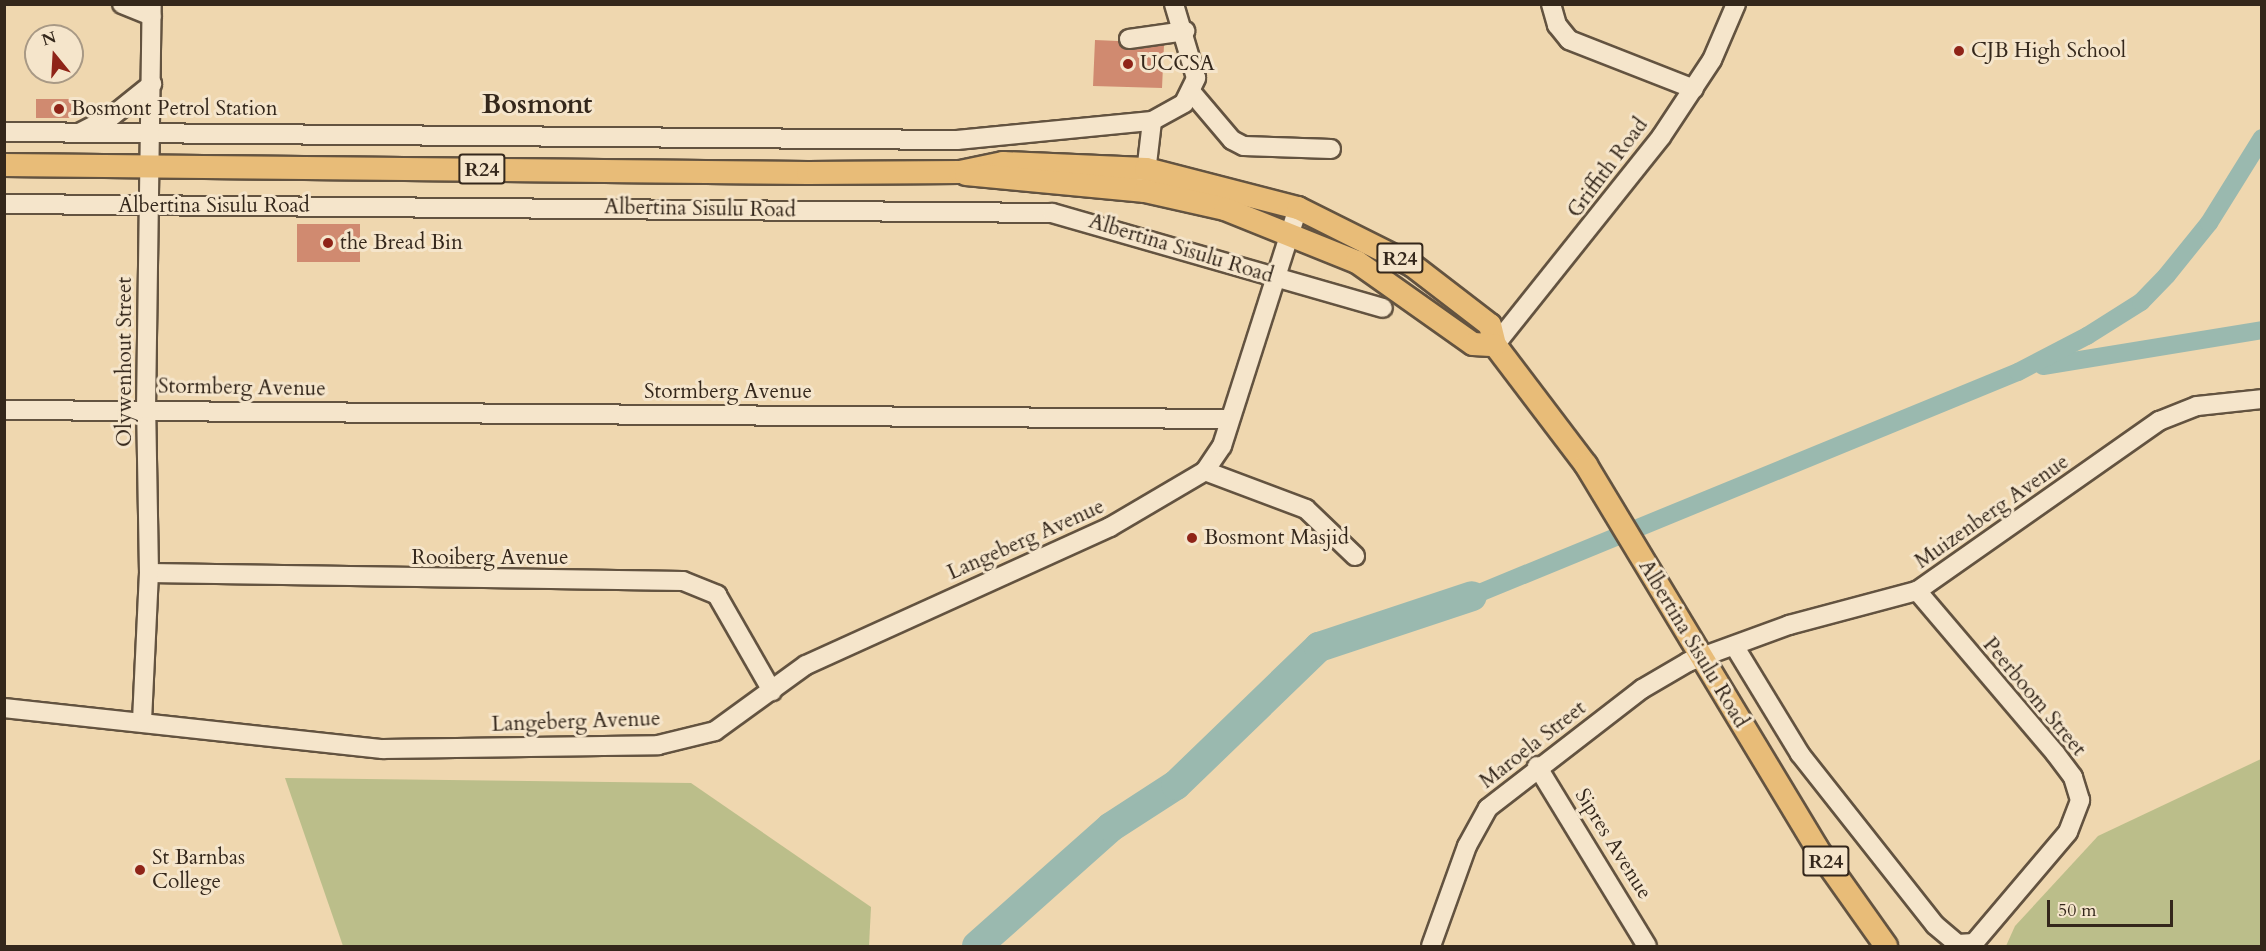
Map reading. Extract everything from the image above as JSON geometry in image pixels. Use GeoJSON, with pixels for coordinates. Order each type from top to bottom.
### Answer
{"type":"FeatureCollection","features":[{"type":"Feature","properties":{"kind":"main road","name":"Albertina Sisulu Road"},"geometry":{"type":"LineString","coordinates":[[4,165],[960,172],[1003,163],[1145,180],[1298,208],[1412,264],[1490,326],[1495,345],[1553,415],[1702,656],[1816,847],[1886,946]]}},
{"type":"Feature","properties":{"kind":"main road","name":"Albertina Sisulu Road"},"geometry":{"type":"LineString","coordinates":[[1145,180],[1289,231],[1357,262],[1473,344],[1495,345]]}},
{"type":"Feature","properties":{"kind":"street"},"geometry":{"type":"LineString","coordinates":[[122,4],[152,10]]}},
{"type":"Feature","properties":{"kind":"street"},"geometry":{"type":"LineString","coordinates":[[1174,4],[1196,67],[1193,94],[1232,140],[1244,146],[1331,149]]}},
{"type":"Feature","properties":{"kind":"street"},"geometry":{"type":"LineString","coordinates":[[1551,4],[1557,25],[1569,40],[1694,89]]}},
{"type":"Feature","properties":{"kind":"street","name":"Griffith Road"},"geometry":{"type":"LineString","coordinates":[[1495,345],[1694,89],[1736,4]]}},
{"type":"Feature","properties":{"kind":"street","name":"Olywenhout Street"},"geometry":{"type":"LineString","coordinates":[[142,720],[149,573],[146,409],[152,165],[152,10]]}},
{"type":"Feature","properties":{"kind":"street"},"geometry":{"type":"LineString","coordinates":[[1130,39],[1185,31]]}},
{"type":"Feature","properties":{"kind":"street"},"geometry":{"type":"LineString","coordinates":[[77,134],[111,117],[152,84]]}},
{"type":"Feature","properties":{"kind":"street"},"geometry":{"type":"LineString","coordinates":[[4,132],[152,137],[957,140],[1066,127],[1152,121],[1193,94]]}},
{"type":"Feature","properties":{"kind":"street"},"geometry":{"type":"LineString","coordinates":[[1145,180],[1152,121]]}},
{"type":"Feature","properties":{"kind":"street","name":"Albertina Sisulu Road"},"geometry":{"type":"LineString","coordinates":[[4,204],[1045,213],[1383,308]]}},
{"type":"Feature","properties":{"kind":"street"},"geometry":{"type":"LineString","coordinates":[[1229,419],[1272,276],[1298,208]]}},
{"type":"Feature","properties":{"kind":"street","name":"Muizenberg Avenue"},"geometry":{"type":"LineString","coordinates":[[1702,656],[1735,647],[1789,626],[1917,591],[2159,421],[2197,406],[2262,399]]}},
{"type":"Feature","properties":{"kind":"street","name":"Stormberg Avenue"},"geometry":{"type":"LineString","coordinates":[[4,410],[146,409],[1229,419]]}},
{"type":"Feature","properties":{"kind":"street","name":"Langeberg Avenue"},"geometry":{"type":"LineString","coordinates":[[4,708],[142,720],[383,749],[658,745],[715,731],[824,655],[1110,527],[1205,471],[1222,446],[1229,419]]}},
{"type":"Feature","properties":{"kind":"street"},"geometry":{"type":"LineString","coordinates":[[1205,471],[1306,509],[1355,556]]}},
{"type":"Feature","properties":{"kind":"street","name":"Rooiberg Avenue"},"geometry":{"type":"LineString","coordinates":[[149,573],[683,581],[717,595],[772,691]]}},
{"type":"Feature","properties":{"kind":"street","name":"Peerboom Street"},"geometry":{"type":"LineString","coordinates":[[1917,591],[2055,753],[2073,777],[2080,800],[2068,832],[1981,937],[1965,945]]}},
{"type":"Feature","properties":{"kind":"street","name":"Albertina Sisulu Road"},"geometry":{"type":"LineString","coordinates":[[1735,647],[1771,711],[1834,798],[1935,925],[1965,945]]}},
{"type":"Feature","properties":{"kind":"street","name":"Maroela Street"},"geometry":{"type":"LineString","coordinates":[[1431,946],[1481,818],[1537,766],[1642,689],[1702,656]]}},
{"type":"Feature","properties":{"kind":"street","name":"Sipres Avenue"},"geometry":{"type":"LineString","coordinates":[[1537,766],[1647,946]]}},
{"type":"Feature","properties":{"kind":"green space"},"geometry":{"type":"Polygon","coordinates":[[[2261,759],[2261,946],[2006,946],[2015,926],[2098,836],[2261,759]]]}},
{"type":"Feature","properties":{"kind":"green space"},"geometry":{"type":"Polygon","coordinates":[[[285,778],[691,783],[871,907],[869,946],[343,946],[285,778]]]}},
{"type":"Feature","properties":{"kind":"building","name":"UCCSA"},"geometry":{"type":"Polygon","coordinates":[[[1095,40],[1118,41],[1130,50],[1164,45],[1162,88],[1093,86],[1095,40]]]}},
{"type":"Feature","properties":{"kind":"building","name":"Bosmont Petrol Station"},"geometry":{"type":"Polygon","coordinates":[[[36,99],[81,99],[81,118],[36,118],[36,99]]]}},
{"type":"Feature","properties":{"kind":"building","name":"the Bread Bin"},"geometry":{"type":"Polygon","coordinates":[[[297,224],[360,224],[360,262],[297,262],[297,224]]]}},
{"type":"Feature","properties":{"kind":"waterway"},"geometry":{"type":"LineString","coordinates":[[1472,596],[2018,372],[2087,336],[2141,302],[2167,275],[2209,223],[2262,138]]}},
{"type":"Feature","properties":{"kind":"waterway"},"geometry":{"type":"LineString","coordinates":[[2043,366],[2262,330]]}},
{"type":"Feature","properties":{"kind":"waterway"},"geometry":{"type":"LineString","coordinates":[[977,946],[1111,827],[1176,785],[1319,647],[1472,596]]}},
{"type":"Feature","properties":{"kind":"place","name":"CJB High School"},"geometry":{"type":"Point","coordinates":[1959,51]}},
{"type":"Feature","properties":{"kind":"place","name":"UCCSA"},"geometry":{"type":"Point","coordinates":[1128,64]}},
{"type":"Feature","properties":{"kind":"place","name":"Bosmont Petrol Station"},"geometry":{"type":"Point","coordinates":[59,109]}},
{"type":"Feature","properties":{"kind":"place","name":"the Bread Bin"},"geometry":{"type":"Point","coordinates":[328,243]}},
{"type":"Feature","properties":{"kind":"place","name":"Bosmont Masjid"},"geometry":{"type":"Point","coordinates":[1192,538]}},
{"type":"Feature","properties":{"kind":"place","name":"St Barnbas College"},"geometry":{"type":"Point","coordinates":[140,870]}},
{"type":"Feature","properties":{"kind":"district","name":"Bosmont"},"geometry":{"type":"Point","coordinates":[537,105]}}]}
